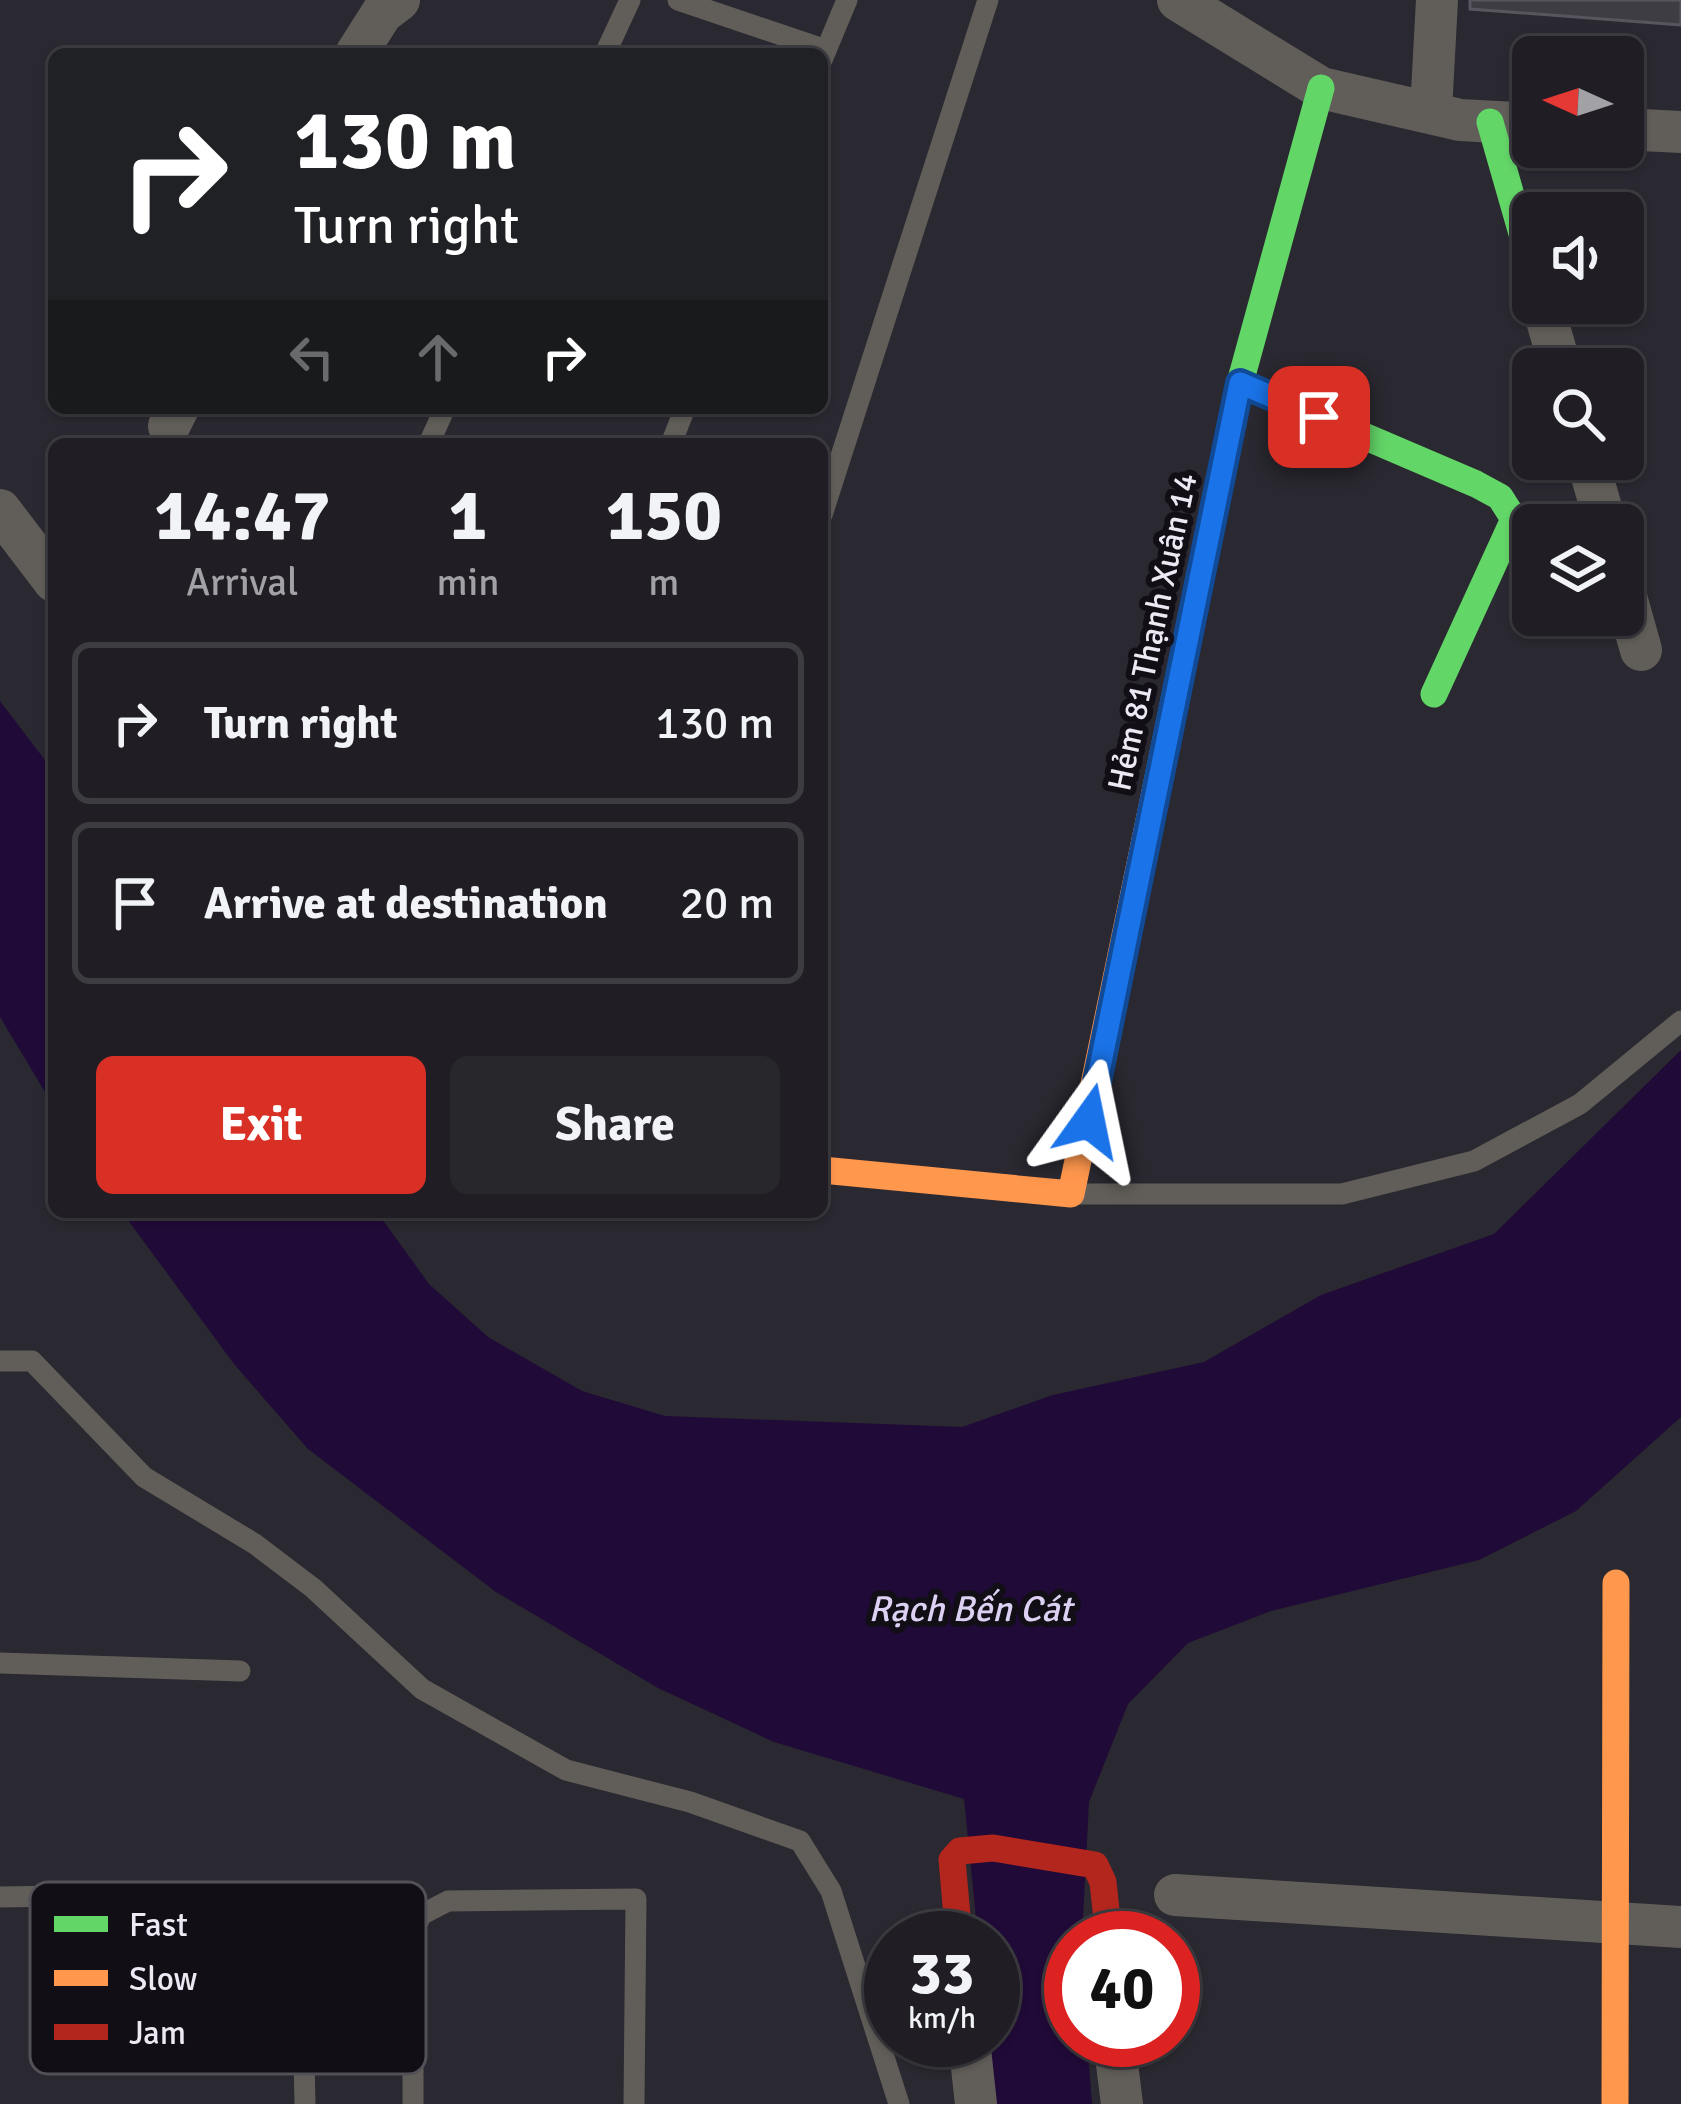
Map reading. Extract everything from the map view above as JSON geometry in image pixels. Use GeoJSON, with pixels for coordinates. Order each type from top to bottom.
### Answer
{"type":"FeatureCollection","features":[{"type":"Feature","properties":{"kind":"street"},"geometry":{"type":"LineString","coordinates":[[1178,0],[1321,88],[1460,120],[1512,123]]}},
{"type":"Feature","properties":{"kind":"street"},"geometry":{"type":"LineString","coordinates":[[1431,111],[1437,0]]}},
{"type":"Feature","properties":{"kind":"street"},"geometry":{"type":"LineString","coordinates":[[359,48],[383,4]]}},
{"type":"Feature","properties":{"kind":"street","name":"Hẻm 81 Thạnh Xuân 14"},"geometry":{"type":"LineString","coordinates":[[1071,1194],[1240,383],[1321,88]]}},
{"type":"Feature","properties":{"kind":"street"},"geometry":{"type":"LineString","coordinates":[[1490,122],[1512,199]]}},
{"type":"Feature","properties":{"kind":"street"},"geometry":{"type":"LineString","coordinates":[[1644,130],[1681,132]]}},
{"type":"Feature","properties":{"kind":"street"},"geometry":{"type":"LineString","coordinates":[[1240,383],[1476,484],[1508,504],[1514,519],[1434,694]]}},
{"type":"Feature","properties":{"kind":"street"},"geometry":{"type":"LineString","coordinates":[[0,510],[48,573]]}},
{"type":"Feature","properties":{"kind":"street"},"geometry":{"type":"LineString","coordinates":[[1637,636],[1641,650]]}},
{"type":"Feature","properties":{"kind":"street"},"geometry":{"type":"LineString","coordinates":[[828,1171],[1071,1194]]}},
{"type":"Feature","properties":{"kind":"street"},"geometry":{"type":"LineString","coordinates":[[1615,2104],[1616,1583]]}},
{"type":"Feature","properties":{"kind":"street"},"geometry":{"type":"LineString","coordinates":[[957,1911],[952,1860],[960,1852],[993,1848],[1090,1862],[1103,1882],[1106,1911]]}},
{"type":"Feature","properties":{"kind":"street"},"geometry":{"type":"LineString","coordinates":[[1175,1894],[1681,1927]]}},
{"type":"Feature","properties":{"kind":"street"},"geometry":{"type":"LineString","coordinates":[[972,2067],[976,2104]]}},
{"type":"Feature","properties":{"kind":"street"},"geometry":{"type":"LineString","coordinates":[[1117,2067],[1122,2104]]}},
{"type":"Feature","properties":{"kind":"lane"},"geometry":{"type":"LineString","coordinates":[[608,48],[630,0]]}},
{"type":"Feature","properties":{"kind":"lane"},"geometry":{"type":"LineString","coordinates":[[678,0],[805,48]]}},
{"type":"Feature","properties":{"kind":"lane"},"geometry":{"type":"LineString","coordinates":[[827,48],[847,0]]}},
{"type":"Feature","properties":{"kind":"lane"},"geometry":{"type":"LineString","coordinates":[[828,496],[988,0]]}},
{"type":"Feature","properties":{"kind":"lane"},"geometry":{"type":"LineString","coordinates":[[1071,1194],[1342,1194],[1474,1161],[1580,1104],[1681,1021]]}},
{"type":"Feature","properties":{"kind":"lane"},"geometry":{"type":"LineString","coordinates":[[0,1361],[32,1360],[144,1477],[255,1544],[313,1588],[422,1689],[566,1770],[690,1802],[800,1840],[831,1891],[899,2104]]}},
{"type":"Feature","properties":{"kind":"lane"},"geometry":{"type":"LineString","coordinates":[[0,1663],[240,1671]]}},
{"type":"Feature","properties":{"kind":"lane"},"geometry":{"type":"LineString","coordinates":[[0,1897],[30,1897]]}},
{"type":"Feature","properties":{"kind":"lane"},"geometry":{"type":"LineString","coordinates":[[426,1912],[448,1901],[636,1899],[634,2104]]}},
{"type":"Feature","properties":{"kind":"lane"},"geometry":{"type":"LineString","coordinates":[[304,2074],[305,2104]]}},
{"type":"Feature","properties":{"kind":"water"},"geometry":{"type":"Polygon","coordinates":[[[0,701],[48,764],[48,1097],[0,1017],[0,701]]]}},
{"type":"Feature","properties":{"kind":"water","name":"Rạch Bến Cát"},"geometry":{"type":"Polygon","coordinates":[[[1681,1050],[1681,1417],[1576,1511],[1479,1560],[1271,1611],[1188,1643],[1128,1704],[1089,1802],[1083,1911],[1044,1911],[1044,2067],[1089,2067],[1092,2104],[993,2104],[990,2067],[1020,2067],[1020,1911],[975,1911],[964,1799],[774,1742],[658,1688],[496,1592],[308,1449],[234,1364],[126,1218],[381,1218],[429,1284],[488,1337],[582,1391],[665,1416],[962,1427],[1053,1395],[1204,1362],[1321,1295],[1494,1234],[1681,1050]]]}},
{"type":"Feature","properties":{"kind":"building"},"geometry":{"type":"Polygon","coordinates":[[[1470,0],[1681,0],[1681,25],[1470,9],[1470,0]]]}},
{"type":"Feature","properties":{"kind":"traffic: fast"},"geometry":{"type":"LineString","coordinates":[[1155,792],[1240,383],[1321,88]]}},
{"type":"Feature","properties":{"kind":"traffic: fast"},"geometry":{"type":"LineString","coordinates":[[1490,122],[1512,199]]}},
{"type":"Feature","properties":{"kind":"traffic: fast"},"geometry":{"type":"LineString","coordinates":[[1240,383],[1476,484],[1500,497],[1514,519],[1434,694]]}},
{"type":"Feature","properties":{"kind":"traffic: slow"},"geometry":{"type":"LineString","coordinates":[[828,1171],[1071,1194],[1155,792]]}},
{"type":"Feature","properties":{"kind":"traffic: slow"},"geometry":{"type":"LineString","coordinates":[[1615,2104],[1616,1583]]}},
{"type":"Feature","properties":{"kind":"traffic: jam"},"geometry":{"type":"LineString","coordinates":[[957,1911],[952,1860],[960,1851],[993,1848],[1095,1865],[1103,1882],[1106,1911]]}},
{"type":"Feature","properties":{"kind":"route"},"geometry":{"type":"LineString","coordinates":[[1089,1121],[1240,383],[1319,417]]}}]}
